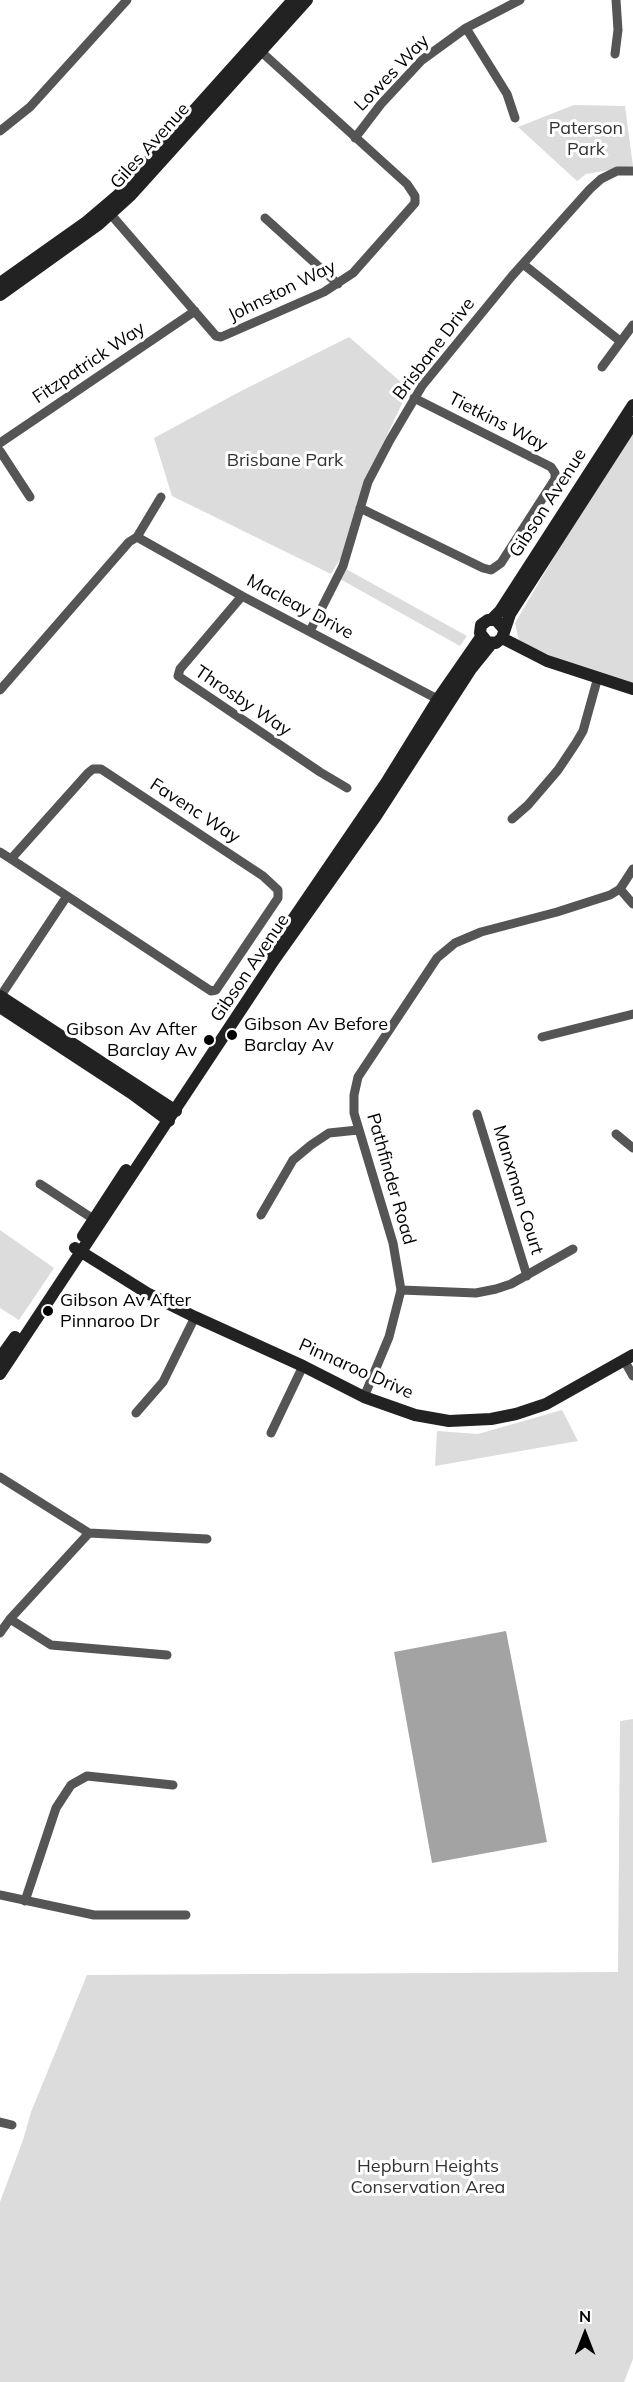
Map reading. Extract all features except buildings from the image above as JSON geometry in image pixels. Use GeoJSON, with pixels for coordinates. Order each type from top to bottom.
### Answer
{"type":"FeatureCollection","features":[{"type":"Feature","properties":{"kind":"street"},"geometry":{"type":"LineString","coordinates":[[0,131],[30,107],[128,0]]}},
{"type":"Feature","properties":{"kind":"street","name":"Giles Avenue"},"geometry":{"type":"LineString","coordinates":[[256,48],[293,0]]}},
{"type":"Feature","properties":{"kind":"street","name":"Giles Avenue"},"geometry":{"type":"LineString","coordinates":[[0,295],[107,211],[256,48],[307,0]]}},
{"type":"Feature","properties":{"kind":"street","name":"Lowes Way"},"geometry":{"type":"LineString","coordinates":[[355,138],[381,104],[422,60],[466,28],[520,0]]}},
{"type":"Feature","properties":{"kind":"street"},"geometry":{"type":"LineString","coordinates":[[615,0],[618,30],[615,54]]}},
{"type":"Feature","properties":{"kind":"street"},"geometry":{"type":"LineString","coordinates":[[466,28],[507,94],[515,118]]}},
{"type":"Feature","properties":{"kind":"street","name":"Johnston Way"},"geometry":{"type":"LineString","coordinates":[[107,211],[216,336],[221,337],[338,284],[353,273],[415,203],[416,199],[407,184],[256,48]]}},
{"type":"Feature","properties":{"kind":"street","name":"Brisbane Drive"},"geometry":{"type":"LineString","coordinates":[[310,631],[343,566],[368,482],[422,386],[523,264],[601,179],[617,171],[633,171]]}},
{"type":"Feature","properties":{"kind":"street","name":"Giles Avenue"},"geometry":{"type":"LineString","coordinates":[[0,283],[107,211]]}},
{"type":"Feature","properties":{"kind":"street"},"geometry":{"type":"LineString","coordinates":[[266,218],[338,284]]}},
{"type":"Feature","properties":{"kind":"street"},"geometry":{"type":"LineString","coordinates":[[523,264],[620,341]]}},
{"type":"Feature","properties":{"kind":"street","name":"Fitzpatrick Way"},"geometry":{"type":"LineString","coordinates":[[0,443],[195,311]]}},
{"type":"Feature","properties":{"kind":"street"},"geometry":{"type":"LineString","coordinates":[[602,367],[633,325]]}},
{"type":"Feature","properties":{"kind":"street","name":"Tietkins Way"},"geometry":{"type":"LineString","coordinates":[[360,508],[491,570],[501,563],[555,479],[555,473],[551,468],[414,398]]}},
{"type":"Feature","properties":{"kind":"street","name":"Gibson Avenue"},"geometry":{"type":"LineString","coordinates":[[495,636],[481,625],[500,611],[633,405]]}},
{"type":"Feature","properties":{"kind":"street","name":"Gibson Avenue"},"geometry":{"type":"LineString","coordinates":[[0,1374],[169,1114],[370,823],[443,702],[471,669],[510,614],[633,423]]}},
{"type":"Feature","properties":{"kind":"street"},"geometry":{"type":"LineString","coordinates":[[0,451],[30,497]]}},
{"type":"Feature","properties":{"kind":"street"},"geometry":{"type":"LineString","coordinates":[[0,690],[129,542],[137,537],[161,498]]}},
{"type":"Feature","properties":{"kind":"street","name":"Macleay Drive"},"geometry":{"type":"LineString","coordinates":[[137,537],[242,596],[443,702]]}},
{"type":"Feature","properties":{"kind":"street","name":"Throsby Way"},"geometry":{"type":"LineString","coordinates":[[242,596],[180,669],[178,676],[347,788]]}},
{"type":"Feature","properties":{"kind":"street"},"geometry":{"type":"LineString","coordinates":[[492,619],[499,622],[495,636],[547,662],[633,689]]}},
{"type":"Feature","properties":{"kind":"street"},"geometry":{"type":"LineString","coordinates":[[512,819],[528,805],[558,770],[576,743],[583,731],[598,677]]}},
{"type":"Feature","properties":{"kind":"street","name":"Favenc Way"},"geometry":{"type":"LineString","coordinates":[[11,859],[88,773],[93,769],[101,769],[263,876],[278,890],[278,898],[216,990],[212,991],[67,896]]}},
{"type":"Feature","properties":{"kind":"street"},"geometry":{"type":"LineString","coordinates":[[0,852],[67,896],[0,999],[131,1093],[169,1114]]}},
{"type":"Feature","properties":{"kind":"street"},"geometry":{"type":"LineString","coordinates":[[633,869],[620,889],[633,904]]}},
{"type":"Feature","properties":{"kind":"street","name":"Pathfinder Road"},"geometry":{"type":"LineString","coordinates":[[364,1397],[389,1337],[401,1290],[393,1243],[354,1113],[354,1095],[358,1077],[437,958],[455,943],[481,932],[589,903],[620,889]]}},
{"type":"Feature","properties":{"kind":"street"},"geometry":{"type":"LineString","coordinates":[[542,1037],[633,1014]]}},
{"type":"Feature","properties":{"kind":"street","name":"Manxman Court"},"geometry":{"type":"LineString","coordinates":[[477,1114],[527,1276]]}},
{"type":"Feature","properties":{"kind":"street"},"geometry":{"type":"LineString","coordinates":[[261,1215],[293,1161],[311,1145],[329,1133],[358,1130]]}},
{"type":"Feature","properties":{"kind":"street"},"geometry":{"type":"LineString","coordinates":[[616,1134],[633,1148]]}},
{"type":"Feature","properties":{"kind":"street"},"geometry":{"type":"LineString","coordinates":[[40,1184],[98,1222]]}},
{"type":"Feature","properties":{"kind":"street"},"geometry":{"type":"LineString","coordinates":[[401,1290],[476,1293],[504,1287],[573,1249]]}},
{"type":"Feature","properties":{"kind":"street","name":"Gibson Avenue"},"geometry":{"type":"LineString","coordinates":[[0,1358],[79,1250]]}},
{"type":"Feature","properties":{"kind":"street","name":"Pinnaroo Drive"},"geometry":{"type":"LineString","coordinates":[[79,1250],[147,1293],[195,1317],[303,1366],[364,1397],[415,1415],[449,1420],[491,1419],[546,1404],[628,1358]]}},
{"type":"Feature","properties":{"kind":"street"},"geometry":{"type":"LineString","coordinates":[[136,1413],[163,1382],[195,1317]]}},
{"type":"Feature","properties":{"kind":"street"},"geometry":{"type":"LineString","coordinates":[[628,1358],[633,1376]]}},
{"type":"Feature","properties":{"kind":"street"},"geometry":{"type":"LineString","coordinates":[[271,1433],[303,1366]]}},
{"type":"Feature","properties":{"kind":"street"},"geometry":{"type":"LineString","coordinates":[[0,1477],[89,1533],[207,1539]]}},
{"type":"Feature","properties":{"kind":"street"},"geometry":{"type":"LineString","coordinates":[[0,1633],[10,1619],[89,1533]]}},
{"type":"Feature","properties":{"kind":"street"},"geometry":{"type":"LineString","coordinates":[[10,1619],[51,1645],[167,1655]]}},
{"type":"Feature","properties":{"kind":"street"},"geometry":{"type":"LineString","coordinates":[[25,1901],[56,1808],[71,1785],[87,1776],[173,1785]]}},
{"type":"Feature","properties":{"kind":"street"},"geometry":{"type":"LineString","coordinates":[[0,1895],[94,1915],[186,1915]]}},
{"type":"Feature","properties":{"kind":"street"},"geometry":{"type":"LineString","coordinates":[[0,2122],[12,2125]]}},
{"type":"Feature","properties":{"kind":"green space","name":"Paterson Park"},"geometry":{"type":"Polygon","coordinates":[[[574,105],[625,106],[633,166],[586,174],[577,181],[518,127],[574,105]]]}},
{"type":"Feature","properties":{"kind":"green space","name":"Brisbane Park"},"geometry":{"type":"Polygon","coordinates":[[[349,337],[409,389],[366,479],[350,543],[331,574],[172,496],[154,438],[349,337]]]}},
{"type":"Feature","properties":{"kind":"green space"},"geometry":{"type":"Polygon","coordinates":[[[632,425],[633,687],[573,666],[519,641],[515,623],[632,425]]]}},
{"type":"Feature","properties":{"kind":"green space"},"geometry":{"type":"Polygon","coordinates":[[[346,569],[467,636],[460,646],[340,579],[346,569]]]}},
{"type":"Feature","properties":{"kind":"green space"},"geometry":{"type":"Polygon","coordinates":[[[0,1230],[54,1268],[19,1320],[0,1308],[0,1230]]]}},
{"type":"Feature","properties":{"kind":"green space"},"geometry":{"type":"Polygon","coordinates":[[[562,1410],[578,1441],[435,1466],[437,1431],[478,1434],[562,1410]]]}},
{"type":"Feature","properties":{"kind":"green space","name":"Hepburn Heights Conservation Area"},"geometry":{"type":"Polygon","coordinates":[[[633,1719],[633,2359],[624,2382],[0,2382],[0,2202],[31,2112],[87,1975],[618,1972],[620,1721],[633,1719]]]}},
{"type":"Feature","properties":{"kind":"shaded area"},"geometry":{"type":"Polygon","coordinates":[[[506,1631],[547,1842],[432,1863],[394,1652],[506,1631]]]}},
{"type":"Feature","properties":{"kind":"place","name":"Gibson Av Before Barclay Av"},"geometry":{"type":"Point","coordinates":[232,1035]}},
{"type":"Feature","properties":{"kind":"place","name":"Gibson Av After Barclay Av"},"geometry":{"type":"Point","coordinates":[209,1040]}},
{"type":"Feature","properties":{"kind":"place","name":"Gibson Av After Pinnaroo Dr"},"geometry":{"type":"Point","coordinates":[48,1311]}}]}
